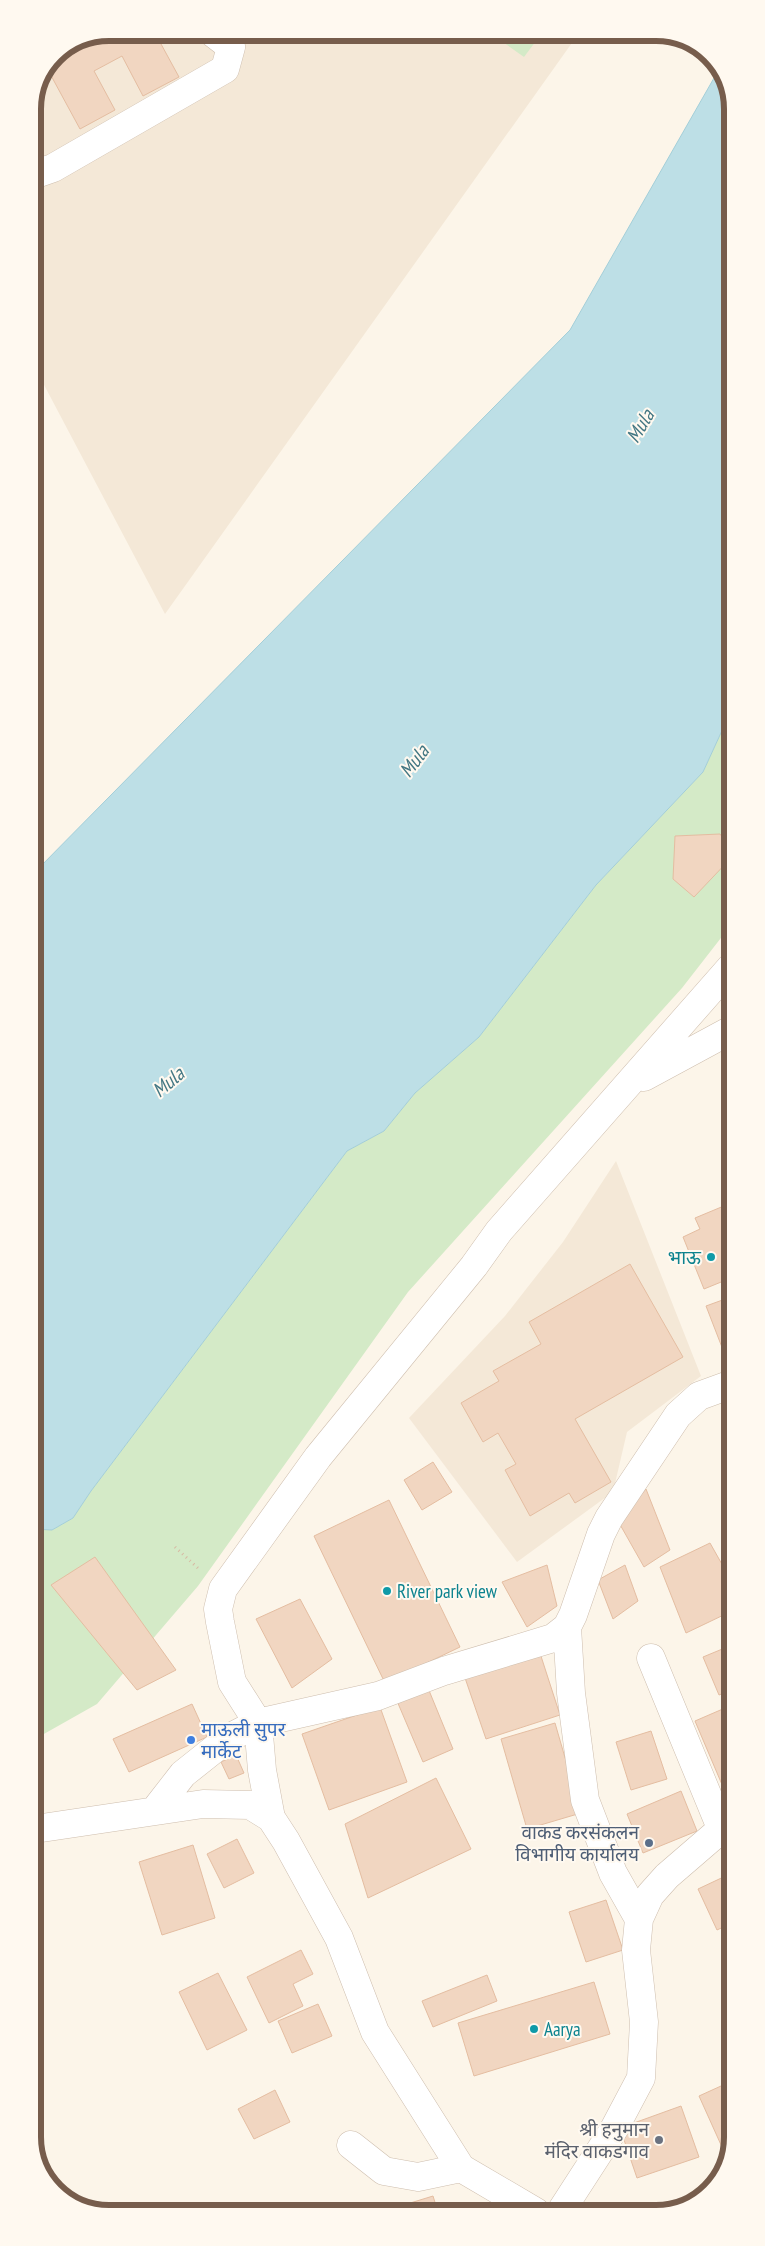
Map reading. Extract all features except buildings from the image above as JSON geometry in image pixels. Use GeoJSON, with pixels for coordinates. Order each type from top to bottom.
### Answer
{"type":"FeatureCollection","features":[{"type":"Feature","properties":{"kind":"street"},"geometry":{"type":"LineString","coordinates":[[41,172],[53,168],[225,69],[231,47],[224,41]]}},
{"type":"Feature","properties":{"kind":"street"},"geometry":{"type":"LineString","coordinates":[[524,2205],[461,2168],[375,2032],[339,1938],[286,1841],[271,1818],[262,1770],[258,1723],[232,1682],[218,1609],[223,1589],[318,1458],[474,1266],[499,1230],[724,975]]}},
{"type":"Feature","properties":{"kind":"street"},"geometry":{"type":"LineString","coordinates":[[625,1088],[724,1034]]}},
{"type":"Feature","properties":{"kind":"street"},"geometry":{"type":"LineString","coordinates":[[155,1810],[183,1774],[226,1739],[258,1723],[378,1696],[444,1670],[552,1638],[566,1627],[573,1615],[601,1534],[609,1518],[678,1415],[699,1396],[724,1387]]}},
{"type":"Feature","properties":{"kind":"street"},"geometry":{"type":"LineString","coordinates":[[566,1627],[571,1693],[585,1800],[612,1873],[639,1919]]}},
{"type":"Feature","properties":{"kind":"street"},"geometry":{"type":"LineString","coordinates":[[651,1658],[724,1817]]}},
{"type":"Feature","properties":{"kind":"street"},"geometry":{"type":"LineString","coordinates":[[41,1829],[203,1804],[250,1805],[271,1818]]}},
{"type":"Feature","properties":{"kind":"street"},"geometry":{"type":"LineString","coordinates":[[565,2205],[614,2129],[640,2078],[644,2022],[636,1950],[639,1919],[650,1895],[667,1876],[724,1827]]}},
{"type":"Feature","properties":{"kind":"street"},"geometry":{"type":"LineString","coordinates":[[351,2145],[384,2171],[418,2177],[461,2168]]}},
{"type":"Feature","properties":{"kind":"shaded area"},"geometry":{"type":"Polygon","coordinates":[[[110,41],[573,41],[165,614],[41,379],[41,110],[46,83],[53,72],[61,61],[83,46],[110,41]]]}},
{"type":"Feature","properties":{"kind":"shaded area"},"geometry":{"type":"Polygon","coordinates":[[[616,1161],[701,1376],[627,1432],[613,1492],[517,1562],[409,1418],[505,1316],[563,1242],[616,1161]]]}},
{"type":"Feature","properties":{"kind":"green space"},"geometry":{"type":"Polygon","coordinates":[[[501,41],[536,41],[524,57],[501,41]]]}},
{"type":"Feature","properties":{"kind":"green space"},"geometry":{"type":"Polygon","coordinates":[[[724,726],[724,934],[682,988],[408,1292],[198,1586],[97,1704],[41,1736],[41,1529],[52,1530],[73,1518],[91,1491],[347,1151],[384,1131],[415,1093],[479,1037],[596,885],[703,772],[724,726]]]}},
{"type":"Feature","properties":{"kind":"water","name":"Mula"},"geometry":{"type":"Polygon","coordinates":[[[715,76],[719,83],[724,110],[724,726],[703,772],[596,885],[479,1037],[415,1093],[384,1131],[347,1151],[91,1491],[73,1518],[52,1530],[41,1529],[41,866],[570,330],[715,76]]]}},
{"type":"Feature","properties":{"kind":"place","name":"भाऊ"},"geometry":{"type":"Point","coordinates":[711,1257]}},
{"type":"Feature","properties":{"kind":"place","name":"River park view"},"geometry":{"type":"Point","coordinates":[387,1591]}},
{"type":"Feature","properties":{"kind":"place","name":"माऊली सुपर मार्केट"},"geometry":{"type":"Point","coordinates":[191,1740]}},
{"type":"Feature","properties":{"kind":"place","name":"वाकड करसंकलन विभागीय कार्यालय"},"geometry":{"type":"Point","coordinates":[649,1843]}},
{"type":"Feature","properties":{"kind":"place","name":"Aarya"},"geometry":{"type":"Point","coordinates":[534,2029]}},
{"type":"Feature","properties":{"kind":"place","name":"श्री हनुमान मंदिर वाकडगाव"},"geometry":{"type":"Point","coordinates":[659,2140]}}]}
